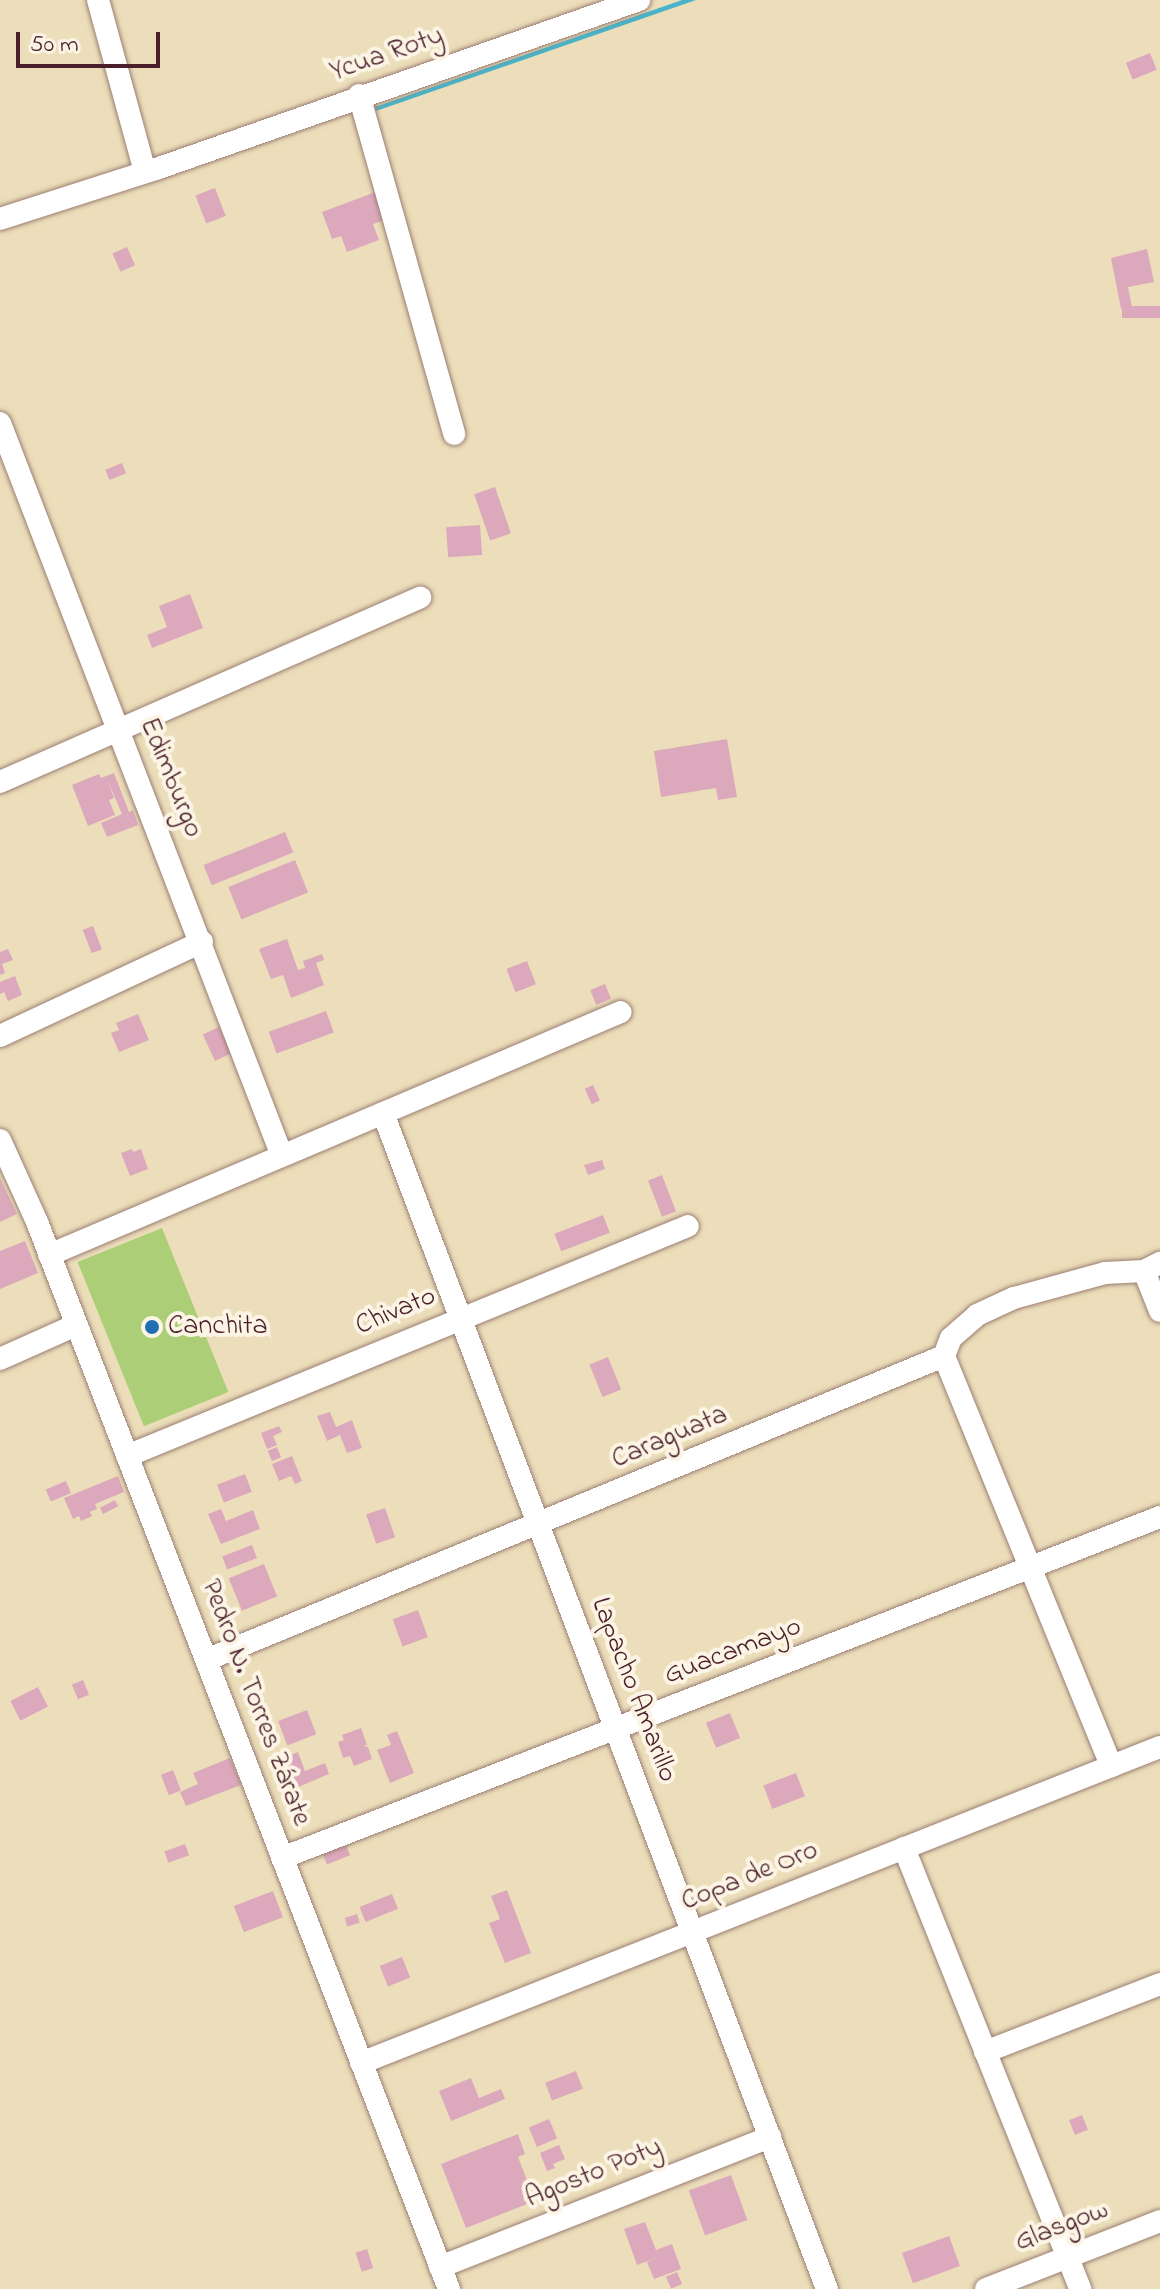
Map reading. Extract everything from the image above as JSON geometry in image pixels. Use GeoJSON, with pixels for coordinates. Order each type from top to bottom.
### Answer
{"type":"FeatureCollection","features":[{"type":"Feature","properties":{"kind":"street"},"geometry":{"type":"LineString","coordinates":[[98,0],[150,170]]}},
{"type":"Feature","properties":{"kind":"street","name":"Ycua Roty"},"geometry":{"type":"LineString","coordinates":[[0,219],[639,0]]}},
{"type":"Feature","properties":{"kind":"street"},"geometry":{"type":"LineString","coordinates":[[359,95],[454,434]]}},
{"type":"Feature","properties":{"kind":"street","name":"Edimburgo"},"geometry":{"type":"LineString","coordinates":[[0,423],[282,1156]]}},
{"type":"Feature","properties":{"kind":"street"},"geometry":{"type":"LineString","coordinates":[[0,782],[420,598]]}},
{"type":"Feature","properties":{"kind":"street"},"geometry":{"type":"LineString","coordinates":[[0,1036],[202,942]]}},
{"type":"Feature","properties":{"kind":"street"},"geometry":{"type":"LineString","coordinates":[[49,1255],[621,1012]]}},
{"type":"Feature","properties":{"kind":"street","name":"Lapacho Amarillo"},"geometry":{"type":"LineString","coordinates":[[383,1113],[827,2289]]}},
{"type":"Feature","properties":{"kind":"street","name":"Pedro N. Torres Zárate"},"geometry":{"type":"LineString","coordinates":[[0,1140],[49,1255],[449,2289]]}},
{"type":"Feature","properties":{"kind":"street","name":"Chivato"},"geometry":{"type":"LineString","coordinates":[[127,1456],[688,1226]]}},
{"type":"Feature","properties":{"kind":"street"},"geometry":{"type":"LineString","coordinates":[[1111,1766],[944,1356],[951,1338],[977,1315],[1014,1298],[1105,1273],[1152,1267],[1160,1311]]}},
{"type":"Feature","properties":{"kind":"street"},"geometry":{"type":"LineString","coordinates":[[0,1359],[76,1325]]}},
{"type":"Feature","properties":{"kind":"street","name":"Caraguata"},"geometry":{"type":"LineString","coordinates":[[206,1660],[944,1356]]}},
{"type":"Feature","properties":{"kind":"street","name":"Guacamayo"},"geometry":{"type":"LineString","coordinates":[[282,1858],[616,1731],[1160,1517]]}},
{"type":"Feature","properties":{"kind":"street","name":"Copa de Oro"},"geometry":{"type":"LineString","coordinates":[[361,2063],[1160,1747]]}},
{"type":"Feature","properties":{"kind":"street"},"geometry":{"type":"LineString","coordinates":[[904,1848],[1080,2289]]}},
{"type":"Feature","properties":{"kind":"street"},"geometry":{"type":"LineString","coordinates":[[985,2052],[1160,1984]]}},
{"type":"Feature","properties":{"kind":"street","name":"Agosto Poty"},"geometry":{"type":"LineString","coordinates":[[440,2267],[770,2137]]}},
{"type":"Feature","properties":{"kind":"street","name":"Glasgow"},"geometry":{"type":"LineString","coordinates":[[986,2289],[1160,2221]]}},
{"type":"Feature","properties":{"kind":"green space","name":"Canchita"},"geometry":{"type":"Polygon","coordinates":[[[162,1228],[228,1392],[144,1426],[78,1262],[162,1228]]]}},
{"type":"Feature","properties":{"kind":"water"},"geometry":{"type":"Polygon","coordinates":[[[682,0],[696,0],[376,111],[375,107],[682,0]]]}},
{"type":"Feature","properties":{"kind":"building"},"geometry":{"type":"Polygon","coordinates":[[[1150,53],[1157,70],[1133,79],[1126,63],[1150,53]]]}},
{"type":"Feature","properties":{"kind":"building"},"geometry":{"type":"Polygon","coordinates":[[[215,188],[226,216],[206,224],[195,196],[215,188]]]}},
{"type":"Feature","properties":{"kind":"building"},"geometry":{"type":"Polygon","coordinates":[[[381,190],[391,218],[373,224],[379,240],[347,252],[341,236],[332,239],[322,212],[381,190]]]}},
{"type":"Feature","properties":{"kind":"building"},"geometry":{"type":"Polygon","coordinates":[[[127,247],[135,265],[121,272],[112,254],[127,247]]]}},
{"type":"Feature","properties":{"kind":"building"},"geometry":{"type":"Polygon","coordinates":[[[1147,249],[1154,282],[1128,287],[1132,307],[1121,309],[1111,258],[1147,249]]]}},
{"type":"Feature","properties":{"kind":"building"},"geometry":{"type":"Polygon","coordinates":[[[1122,306],[1160,306],[1160,318],[1122,318],[1122,306]]]}},
{"type":"Feature","properties":{"kind":"building"},"geometry":{"type":"Polygon","coordinates":[[[122,463],[126,473],[109,480],[105,470],[122,463]]]}},
{"type":"Feature","properties":{"kind":"building"},"geometry":{"type":"Polygon","coordinates":[[[495,487],[511,533],[490,540],[474,494],[495,487]]]}},
{"type":"Feature","properties":{"kind":"building"},"geometry":{"type":"Polygon","coordinates":[[[480,525],[482,555],[448,557],[446,527],[480,525]]]}},
{"type":"Feature","properties":{"kind":"building"},"geometry":{"type":"Polygon","coordinates":[[[190,594],[203,628],[152,648],[147,635],[167,627],[159,606],[190,594]]]}},
{"type":"Feature","properties":{"kind":"building"},"geometry":{"type":"Polygon","coordinates":[[[727,739],[737,797],[718,800],[716,788],[661,797],[654,751],[727,739]]]}},
{"type":"Feature","properties":{"kind":"building"},"geometry":{"type":"Polygon","coordinates":[[[114,773],[129,812],[133,810],[138,825],[107,837],[101,823],[122,814],[108,781],[114,798],[109,800],[115,815],[88,826],[72,785],[99,774],[101,778],[114,773]]]}},
{"type":"Feature","properties":{"kind":"building"},"geometry":{"type":"Polygon","coordinates":[[[285,832],[293,852],[212,885],[203,865],[285,832]]]}},
{"type":"Feature","properties":{"kind":"building"},"geometry":{"type":"Polygon","coordinates":[[[295,860],[308,892],[241,919],[228,887],[295,860]]]}},
{"type":"Feature","properties":{"kind":"building"},"geometry":{"type":"Polygon","coordinates":[[[93,926],[102,949],[92,953],[83,930],[93,926]]]}},
{"type":"Feature","properties":{"kind":"building"},"geometry":{"type":"Polygon","coordinates":[[[287,939],[298,970],[305,968],[303,961],[322,954],[324,960],[316,963],[324,985],[291,998],[283,975],[271,979],[259,949],[287,939]]]}},
{"type":"Feature","properties":{"kind":"building"},"geometry":{"type":"Polygon","coordinates":[[[8,949],[13,960],[2,964],[5,973],[0,975],[0,952],[8,949]]]}},
{"type":"Feature","properties":{"kind":"building"},"geometry":{"type":"Polygon","coordinates":[[[527,961],[536,984],[515,992],[506,969],[527,961]]]}},
{"type":"Feature","properties":{"kind":"building"},"geometry":{"type":"Polygon","coordinates":[[[15,976],[22,995],[8,1001],[4,992],[0,994],[0,982],[15,976]]]}},
{"type":"Feature","properties":{"kind":"building"},"geometry":{"type":"Polygon","coordinates":[[[605,984],[611,999],[596,1005],[590,990],[605,984]]]}},
{"type":"Feature","properties":{"kind":"building"},"geometry":{"type":"Polygon","coordinates":[[[326,1011],[334,1033],[277,1053],[269,1032],[326,1011]]]}},
{"type":"Feature","properties":{"kind":"building"},"geometry":{"type":"Polygon","coordinates":[[[138,1014],[149,1040],[119,1052],[111,1033],[119,1030],[116,1023],[138,1014]]]}},
{"type":"Feature","properties":{"kind":"building"},"geometry":{"type":"Polygon","coordinates":[[[219,1027],[231,1053],[215,1061],[203,1035],[219,1027]]]}},
{"type":"Feature","properties":{"kind":"building"},"geometry":{"type":"Polygon","coordinates":[[[593,1085],[600,1101],[592,1104],[585,1089],[593,1085]]]}},
{"type":"Feature","properties":{"kind":"building"},"geometry":{"type":"Polygon","coordinates":[[[132,1149],[133,1152],[141,1149],[148,1169],[130,1176],[121,1153],[132,1149]]]}},
{"type":"Feature","properties":{"kind":"building"},"geometry":{"type":"Polygon","coordinates":[[[602,1160],[605,1169],[588,1175],[584,1165],[602,1160]]]}},
{"type":"Feature","properties":{"kind":"building"},"geometry":{"type":"Polygon","coordinates":[[[662,1175],[676,1211],[662,1217],[648,1180],[662,1175]]]}},
{"type":"Feature","properties":{"kind":"building"},"geometry":{"type":"Polygon","coordinates":[[[0,1178],[17,1214],[0,1222],[0,1178]]]}},
{"type":"Feature","properties":{"kind":"building"},"geometry":{"type":"Polygon","coordinates":[[[603,1215],[610,1233],[561,1251],[554,1234],[603,1215]]]}},
{"type":"Feature","properties":{"kind":"building"},"geometry":{"type":"Polygon","coordinates":[[[25,1241],[38,1273],[0,1289],[0,1251],[25,1241]]]}},
{"type":"Feature","properties":{"kind":"building"},"geometry":{"type":"Polygon","coordinates":[[[608,1357],[621,1389],[603,1397],[589,1364],[608,1357]]]}},
{"type":"Feature","properties":{"kind":"building"},"geometry":{"type":"Polygon","coordinates":[[[330,1412],[336,1427],[352,1420],[362,1448],[347,1453],[340,1435],[327,1441],[317,1416],[330,1412]]]}},
{"type":"Feature","properties":{"kind":"building"},"geometry":{"type":"Polygon","coordinates":[[[279,1426],[282,1432],[273,1436],[277,1445],[267,1449],[261,1433],[279,1426]]]}},
{"type":"Feature","properties":{"kind":"building"},"geometry":{"type":"Polygon","coordinates":[[[277,1447],[281,1457],[272,1461],[268,1451],[277,1447]]]}},
{"type":"Feature","properties":{"kind":"building"},"geometry":{"type":"Polygon","coordinates":[[[292,1456],[302,1481],[295,1484],[291,1476],[279,1481],[272,1464],[292,1456]]]}},
{"type":"Feature","properties":{"kind":"building"},"geometry":{"type":"Polygon","coordinates":[[[245,1474],[252,1492],[224,1502],[217,1485],[245,1474]]]}},
{"type":"Feature","properties":{"kind":"building"},"geometry":{"type":"Polygon","coordinates":[[[118,1476],[124,1492],[95,1504],[97,1509],[90,1512],[92,1516],[81,1521],[79,1516],[73,1519],[64,1498],[118,1476]]]}},
{"type":"Feature","properties":{"kind":"building"},"geometry":{"type":"Polygon","coordinates":[[[66,1481],[71,1493],[51,1502],[46,1490],[66,1481]]]}},
{"type":"Feature","properties":{"kind":"building"},"geometry":{"type":"Polygon","coordinates":[[[115,1500],[118,1506],[103,1514],[100,1508],[115,1500]]]}},
{"type":"Feature","properties":{"kind":"building"},"geometry":{"type":"Polygon","coordinates":[[[385,1508],[395,1537],[376,1544],[366,1515],[385,1508]]]}},
{"type":"Feature","properties":{"kind":"building"},"geometry":{"type":"Polygon","coordinates":[[[221,1509],[226,1521],[253,1510],[260,1529],[221,1544],[208,1514],[221,1509]]]}},
{"type":"Feature","properties":{"kind":"building"},"geometry":{"type":"Polygon","coordinates":[[[252,1545],[257,1558],[227,1570],[222,1556],[252,1545]]]}},
{"type":"Feature","properties":{"kind":"building"},"geometry":{"type":"Polygon","coordinates":[[[264,1564],[277,1596],[242,1611],[229,1578],[264,1564]]]}},
{"type":"Feature","properties":{"kind":"building"},"geometry":{"type":"Polygon","coordinates":[[[418,1610],[428,1637],[403,1646],[393,1619],[418,1610]]]}},
{"type":"Feature","properties":{"kind":"building"},"geometry":{"type":"Polygon","coordinates":[[[83,1680],[89,1695],[78,1699],[72,1684],[83,1680]]]}},
{"type":"Feature","properties":{"kind":"building"},"geometry":{"type":"Polygon","coordinates":[[[38,1687],[48,1707],[20,1721],[10,1701],[38,1687]]]}},
{"type":"Feature","properties":{"kind":"building"},"geometry":{"type":"Polygon","coordinates":[[[307,1710],[316,1734],[287,1745],[278,1721],[307,1710]]]}},
{"type":"Feature","properties":{"kind":"building"},"geometry":{"type":"Polygon","coordinates":[[[730,1713],[740,1738],[716,1748],[706,1723],[730,1713]]]}},
{"type":"Feature","properties":{"kind":"building"},"geometry":{"type":"Polygon","coordinates":[[[361,1728],[367,1745],[363,1746],[368,1747],[372,1759],[354,1766],[350,1756],[343,1758],[338,1742],[344,1740],[342,1735],[361,1728]]]}},
{"type":"Feature","properties":{"kind":"building"},"geometry":{"type":"Polygon","coordinates":[[[397,1731],[414,1773],[390,1783],[377,1750],[391,1745],[387,1735],[397,1731]]]}},
{"type":"Feature","properties":{"kind":"building"},"geometry":{"type":"Polygon","coordinates":[[[298,1752],[305,1771],[325,1763],[329,1774],[291,1790],[279,1760],[298,1752]]]}},
{"type":"Feature","properties":{"kind":"building"},"geometry":{"type":"Polygon","coordinates":[[[230,1758],[241,1785],[186,1806],[180,1792],[198,1784],[193,1773],[230,1758]]]}},
{"type":"Feature","properties":{"kind":"building"},"geometry":{"type":"Polygon","coordinates":[[[173,1770],[181,1791],[169,1795],[161,1775],[173,1770]]]}},
{"type":"Feature","properties":{"kind":"building"},"geometry":{"type":"Polygon","coordinates":[[[796,1773],[805,1796],[772,1809],[763,1786],[796,1773]]]}},
{"type":"Feature","properties":{"kind":"building"},"geometry":{"type":"Polygon","coordinates":[[[185,1844],[189,1855],[168,1863],[164,1852],[185,1844]]]}},
{"type":"Feature","properties":{"kind":"building"},"geometry":{"type":"Polygon","coordinates":[[[346,1845],[350,1855],[327,1865],[323,1854],[346,1845]]]}},
{"type":"Feature","properties":{"kind":"building"},"geometry":{"type":"Polygon","coordinates":[[[507,1890],[531,1953],[505,1963],[489,1923],[500,1919],[491,1896],[507,1890]]]}},
{"type":"Feature","properties":{"kind":"building"},"geometry":{"type":"Polygon","coordinates":[[[273,1891],[283,1917],[244,1932],[234,1906],[273,1891]]]}},
{"type":"Feature","properties":{"kind":"building"},"geometry":{"type":"Polygon","coordinates":[[[392,1894],[398,1909],[366,1922],[360,1907],[392,1894]]]}},
{"type":"Feature","properties":{"kind":"building"},"geometry":{"type":"Polygon","coordinates":[[[357,1914],[360,1923],[347,1927],[345,1918],[357,1914]]]}},
{"type":"Feature","properties":{"kind":"building"},"geometry":{"type":"Polygon","coordinates":[[[402,1957],[410,1977],[388,1986],[380,1966],[402,1957]]]}},
{"type":"Feature","properties":{"kind":"building"},"geometry":{"type":"Polygon","coordinates":[[[576,2071],[583,2089],[552,2101],[545,2083],[576,2071]]]}},
{"type":"Feature","properties":{"kind":"building"},"geometry":{"type":"Polygon","coordinates":[[[471,2078],[479,2098],[501,2089],[505,2099],[451,2121],[439,2091],[471,2078]]]}},
{"type":"Feature","properties":{"kind":"building"},"geometry":{"type":"Polygon","coordinates":[[[1082,2115],[1088,2130],[1075,2135],[1069,2120],[1082,2115]]]}},
{"type":"Feature","properties":{"kind":"building"},"geometry":{"type":"Polygon","coordinates":[[[549,2119],[557,2138],[537,2147],[529,2128],[549,2119]]]}},
{"type":"Feature","properties":{"kind":"building"},"geometry":{"type":"Polygon","coordinates":[[[518,2134],[525,2154],[518,2157],[535,2201],[466,2228],[441,2164],[518,2134]]]}},
{"type":"Feature","properties":{"kind":"building"},"geometry":{"type":"Polygon","coordinates":[[[559,2145],[565,2159],[553,2164],[555,2168],[547,2171],[540,2153],[559,2145]]]}},
{"type":"Feature","properties":{"kind":"building"},"geometry":{"type":"Polygon","coordinates":[[[731,2175],[747,2220],[705,2235],[689,2190],[731,2175]]]}},
{"type":"Feature","properties":{"kind":"building"},"geometry":{"type":"Polygon","coordinates":[[[645,2222],[656,2250],[672,2244],[681,2269],[654,2279],[647,2262],[659,2257],[637,2265],[624,2229],[645,2222]]]}},
{"type":"Feature","properties":{"kind":"building"},"geometry":{"type":"Polygon","coordinates":[[[949,2236],[960,2266],[913,2283],[902,2253],[949,2236]]]}},
{"type":"Feature","properties":{"kind":"building"},"geometry":{"type":"Polygon","coordinates":[[[367,2249],[373,2268],[362,2272],[356,2253],[367,2249]]]}},
{"type":"Feature","properties":{"kind":"building"},"geometry":{"type":"Polygon","coordinates":[[[677,2272],[682,2284],[671,2289],[666,2277],[677,2272]]]}},
{"type":"Feature","properties":{"kind":"place","name":"Canchita"},"geometry":{"type":"Point","coordinates":[152,1327]}}]}
